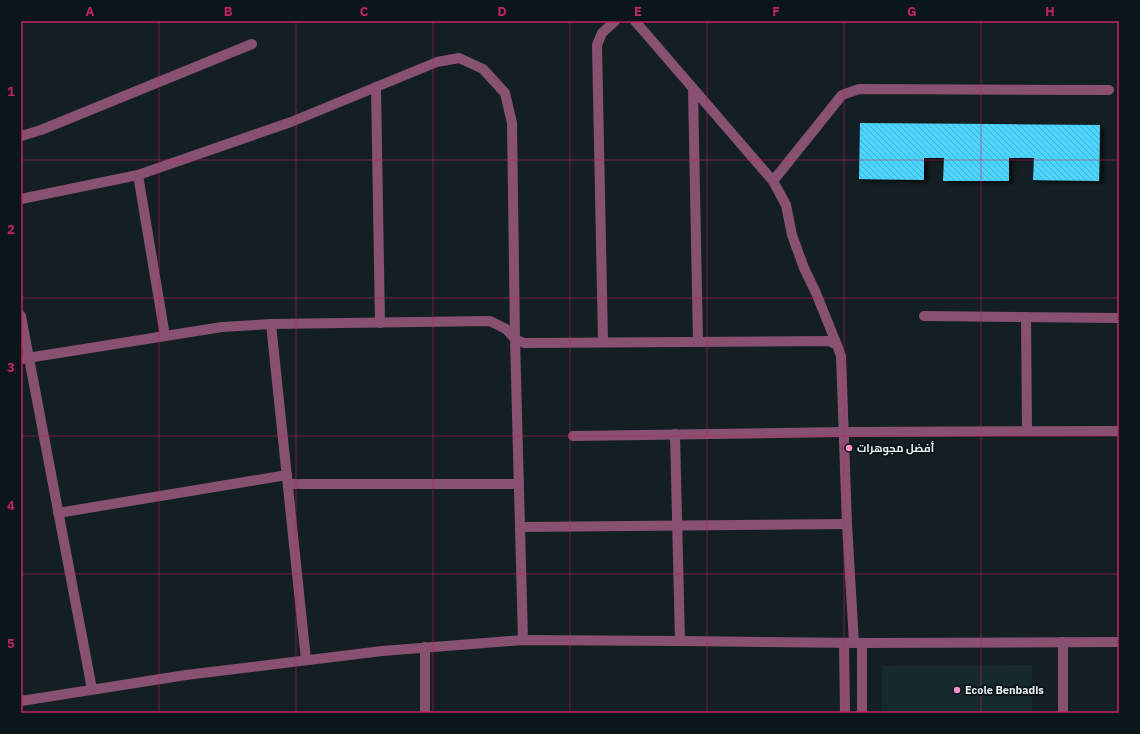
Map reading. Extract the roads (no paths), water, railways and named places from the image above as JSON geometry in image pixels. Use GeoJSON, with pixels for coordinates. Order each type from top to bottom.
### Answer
{"type":"FeatureCollection","features":[{"type":"Feature","properties":{"kind":"street"},"geometry":{"type":"LineString","coordinates":[[603,342],[597,45],[602,33],[615,21]]}},
{"type":"Feature","properties":{"kind":"street"},"geometry":{"type":"LineString","coordinates":[[635,21],[773,181],[786,205],[792,235],[804,268],[816,293],[841,356],[853,643],[862,713]]}},
{"type":"Feature","properties":{"kind":"street"},"geometry":{"type":"LineString","coordinates":[[21,136],[41,130],[252,44]]}},
{"type":"Feature","properties":{"kind":"street"},"geometry":{"type":"LineString","coordinates":[[21,199],[138,175],[291,122],[437,62],[459,58],[483,69],[505,93],[512,123],[515,339],[523,640]]}},
{"type":"Feature","properties":{"kind":"street"},"geometry":{"type":"LineString","coordinates":[[376,87],[380,323]]}},
{"type":"Feature","properties":{"kind":"street"},"geometry":{"type":"LineString","coordinates":[[693,89],[698,342]]}},
{"type":"Feature","properties":{"kind":"street"},"geometry":{"type":"LineString","coordinates":[[773,181],[842,95],[859,89],[1109,90]]}},
{"type":"Feature","properties":{"kind":"street"},"geometry":{"type":"LineString","coordinates":[[138,175],[165,336]]}},
{"type":"Feature","properties":{"kind":"street"},"geometry":{"type":"LineString","coordinates":[[21,316],[25,358],[58,513],[92,689]]}},
{"type":"Feature","properties":{"kind":"street"},"geometry":{"type":"LineString","coordinates":[[924,316],[1119,318]]}},
{"type":"Feature","properties":{"kind":"street"},"geometry":{"type":"LineString","coordinates":[[1026,317],[1027,432]]}},
{"type":"Feature","properties":{"kind":"street"},"geometry":{"type":"LineString","coordinates":[[25,358],[222,327],[271,324],[490,322],[506,329],[515,339],[524,343],[829,341],[837,345]]}},
{"type":"Feature","properties":{"kind":"street"},"geometry":{"type":"LineString","coordinates":[[271,324],[306,660]]}},
{"type":"Feature","properties":{"kind":"street"},"geometry":{"type":"LineString","coordinates":[[573,436],[844,432],[1119,431]]}},
{"type":"Feature","properties":{"kind":"street"},"geometry":{"type":"LineString","coordinates":[[675,434],[676,526],[680,641]]}},
{"type":"Feature","properties":{"kind":"street"},"geometry":{"type":"LineString","coordinates":[[58,513],[287,480],[519,484]]}},
{"type":"Feature","properties":{"kind":"street"},"geometry":{"type":"LineString","coordinates":[[520,527],[847,524]]}},
{"type":"Feature","properties":{"kind":"street"},"geometry":{"type":"LineString","coordinates":[[21,701],[186,675],[306,660],[425,647],[523,640],[853,643],[1119,642]]}},
{"type":"Feature","properties":{"kind":"street"},"geometry":{"type":"LineString","coordinates":[[1063,642],[1063,713]]}},
{"type":"Feature","properties":{"kind":"street"},"geometry":{"type":"LineString","coordinates":[[845,713],[853,643]]}},
{"type":"Feature","properties":{"kind":"street"},"geometry":{"type":"LineString","coordinates":[[425,647],[425,713]]}},
{"type":"Feature","properties":{"kind":"place","name":"أفضل مجوهرات"},"geometry":{"type":"Point","coordinates":[849,448]}},
{"type":"Feature","properties":{"kind":"place","name":"Ecole Benbadis"},"geometry":{"type":"Point","coordinates":[957,690]}}]}
